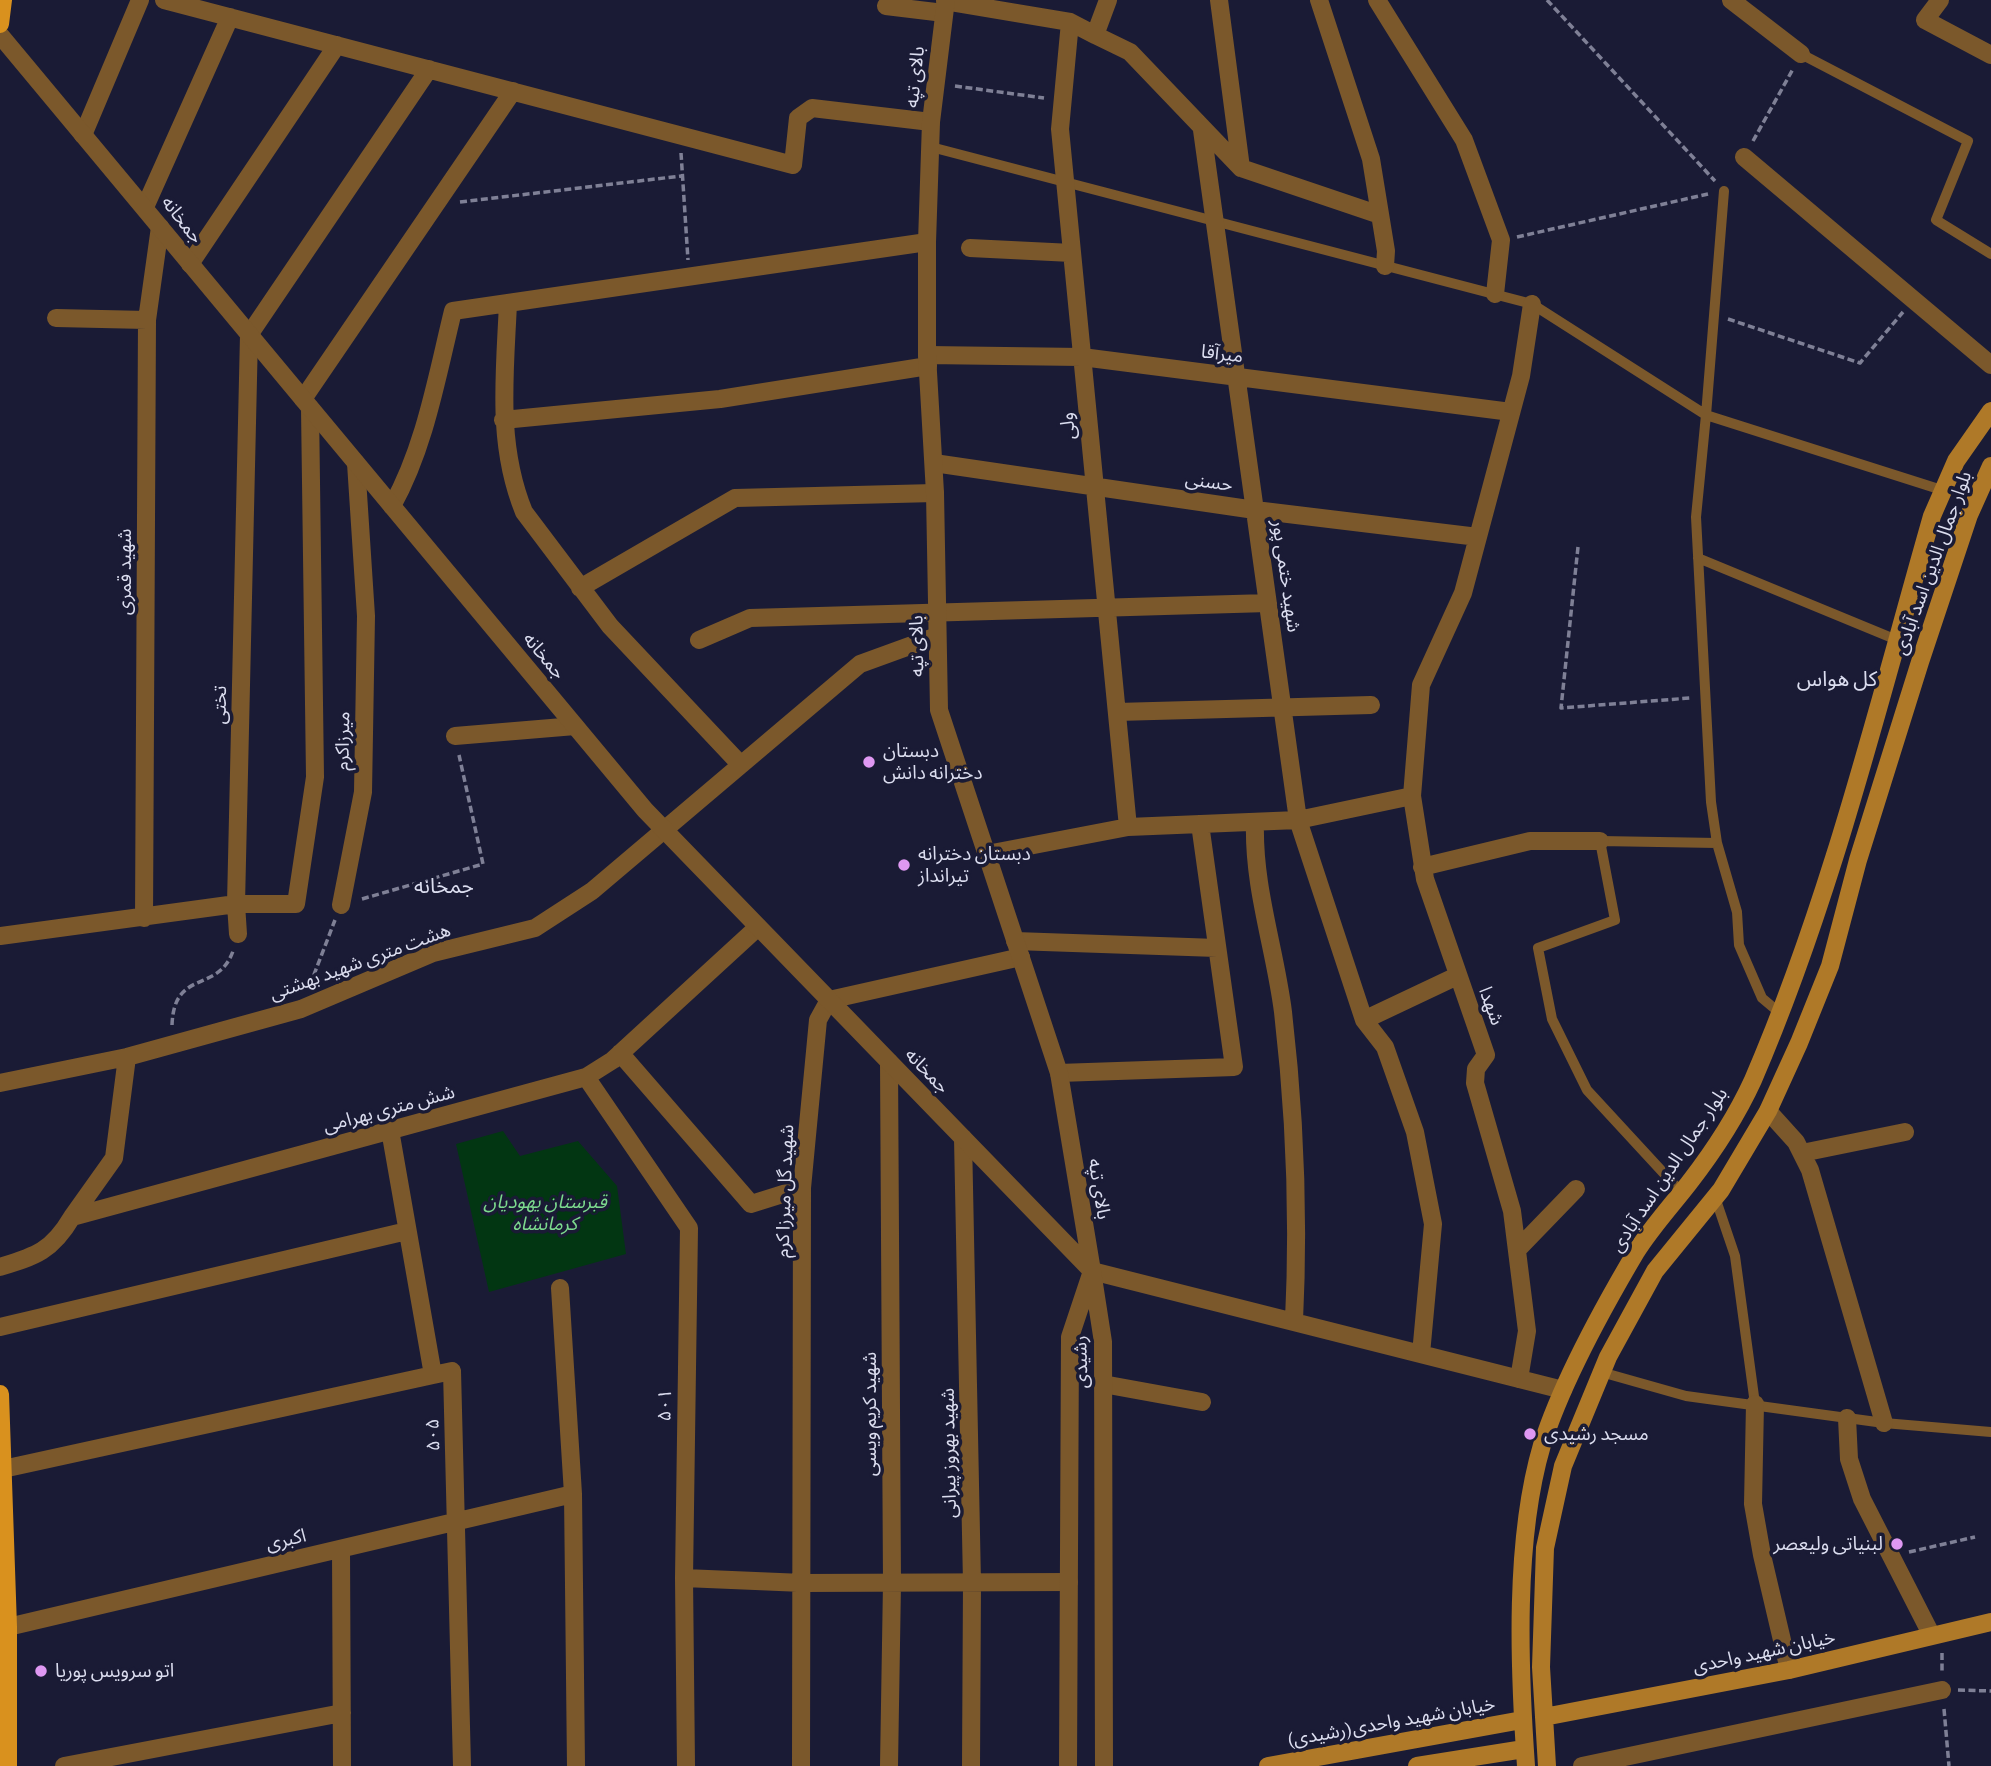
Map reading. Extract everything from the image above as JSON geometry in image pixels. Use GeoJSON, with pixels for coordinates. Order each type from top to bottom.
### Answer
{"type":"FeatureCollection","features":[{"type":"Feature","properties":{"kind":"main road"},"geometry":{"type":"LineString","coordinates":[[0,24],[3,0]]}},
{"type":"Feature","properties":{"kind":"main road","name":"بلوار جمال الدین اسد آبادی"},"geometry":{"type":"LineString","coordinates":[[1525,1757],[1522,1720],[1523,1568],[1528,1512],[1543,1443],[1563,1390],[1637,1250],[1682,1193],[1746,1094],[1781,1014],[1828,876],[1932,516],[1956,461],[1983,437],[1991,411]]}},
{"type":"Feature","properties":{"kind":"main road","name":"بلوار جمال الدین اسد آبادی"},"geometry":{"type":"LineString","coordinates":[[1547,1766],[1541,1667],[1545,1548],[1563,1466],[1601,1371],[1655,1272],[1715,1197],[1768,1111],[1806,1025],[1830,966],[1858,860],[1924,649],[1969,515],[1991,466]]}},
{"type":"Feature","properties":{"kind":"main road"},"geometry":{"type":"LineString","coordinates":[[1781,1014],[1806,1025]]}},
{"type":"Feature","properties":{"kind":"main road"},"geometry":{"type":"LineString","coordinates":[[0,1394],[8,1626],[8,1766]]}},
{"type":"Feature","properties":{"kind":"main road","name":"خیابان شهید واحدی"},"geometry":{"type":"LineString","coordinates":[[1544,1717],[1789,1670],[1991,1622]]}},
{"type":"Feature","properties":{"kind":"main road","name":"خیابان شهید واحدی(رشیدی)"},"geometry":{"type":"LineString","coordinates":[[1268,1766],[1522,1720]]}},
{"type":"Feature","properties":{"kind":"main road"},"geometry":{"type":"LineString","coordinates":[[1416,1766],[1525,1757]]}},
{"type":"Feature","properties":{"kind":"street"},"geometry":{"type":"LineString","coordinates":[[83,135],[140,0]]}},
{"type":"Feature","properties":{"kind":"street"},"geometry":{"type":"LineString","coordinates":[[164,0],[793,165],[798,118],[812,108],[932,122]]}},
{"type":"Feature","properties":{"kind":"street"},"geometry":{"type":"LineString","coordinates":[[1096,34],[1108,0]]}},
{"type":"Feature","properties":{"kind":"street"},"geometry":{"type":"LineString","coordinates":[[1219,0],[1241,168]]}},
{"type":"Feature","properties":{"kind":"street"},"geometry":{"type":"LineString","coordinates":[[1318,0],[1371,159],[1385,266]]}},
{"type":"Feature","properties":{"kind":"street"},"geometry":{"type":"LineString","coordinates":[[1377,0],[1464,140],[1501,240],[1495,295]]}},
{"type":"Feature","properties":{"kind":"street"},"geometry":{"type":"LineString","coordinates":[[1731,0],[1801,54]]}},
{"type":"Feature","properties":{"kind":"street"},"geometry":{"type":"LineString","coordinates":[[1940,0],[1925,20],[1991,55]]}},
{"type":"Feature","properties":{"kind":"street"},"geometry":{"type":"LineString","coordinates":[[886,6],[945,5],[1070,22],[1130,52],[1241,168],[1380,215]]}},
{"type":"Feature","properties":{"kind":"street","name":"بالای تپه"},"geometry":{"type":"LineString","coordinates":[[945,5],[930,147],[927,242],[927,361],[934,463],[939,710],[1059,1073],[1092,1271]]}},
{"type":"Feature","properties":{"kind":"street"},"geometry":{"type":"LineString","coordinates":[[145,207],[230,17]]}},
{"type":"Feature","properties":{"kind":"street","name":"ولی"},"geometry":{"type":"LineString","coordinates":[[1070,22],[1060,129],[1128,827]]}},
{"type":"Feature","properties":{"kind":"street","name":"جمخانه"},"geometry":{"type":"LineString","coordinates":[[0,35],[664,831],[1092,1271]]}},
{"type":"Feature","properties":{"kind":"street"},"geometry":{"type":"LineString","coordinates":[[190,264],[337,45]]}},
{"type":"Feature","properties":{"kind":"street"},"geometry":{"type":"LineString","coordinates":[[250,335],[429,69]]}},
{"type":"Feature","properties":{"kind":"street"},"geometry":{"type":"LineString","coordinates":[[0,936],[236,904],[296,904],[316,777],[306,403],[513,91]]}},
{"type":"Feature","properties":{"kind":"street","name":"شهید ختمی پور"},"geometry":{"type":"LineString","coordinates":[[1202,130],[1298,820],[1364,1020],[1385,1047],[1415,1132],[1433,1224],[1420,1354]]}},
{"type":"Feature","properties":{"kind":"street"},"geometry":{"type":"LineString","coordinates":[[1744,158],[1991,365]]}},
{"type":"Feature","properties":{"kind":"street","name":"شهید قمری"},"geometry":{"type":"LineString","coordinates":[[144,918],[147,320],[160,227]]}},
{"type":"Feature","properties":{"kind":"street"},"geometry":{"type":"LineString","coordinates":[[392,506],[405,483],[421,436],[453,311],[927,242]]}},
{"type":"Feature","properties":{"kind":"street"},"geometry":{"type":"LineString","coordinates":[[970,248],[1072,253]]}},
{"type":"Feature","properties":{"kind":"street"},"geometry":{"type":"LineString","coordinates":[[508,303],[503,420],[516,490],[524,512],[618,635],[740,764]]}},
{"type":"Feature","properties":{"kind":"street","name":"شهدا"},"geometry":{"type":"LineString","coordinates":[[1519,1379],[1527,1331],[1512,1211],[1475,1083],[1476,1069],[1486,1055],[1422,867],[1412,796],[1421,685],[1463,593],[1521,376],[1532,304]]}},
{"type":"Feature","properties":{"kind":"street"},"geometry":{"type":"LineString","coordinates":[[56,318],[147,320]]}},
{"type":"Feature","properties":{"kind":"street","name":"تختی"},"geometry":{"type":"LineString","coordinates":[[239,934],[236,904],[250,335]]}},
{"type":"Feature","properties":{"kind":"street","name":"میرآقا"},"geometry":{"type":"LineString","coordinates":[[503,420],[720,399],[927,361],[1082,357],[1511,412]]}},
{"type":"Feature","properties":{"kind":"street","name":"میرزاکرم"},"geometry":{"type":"LineString","coordinates":[[341,905],[363,792],[366,616],[356,463]]}},
{"type":"Feature","properties":{"kind":"street","name":"حسنی"},"geometry":{"type":"LineString","coordinates":[[934,463],[1255,510],[1478,537]]}},
{"type":"Feature","properties":{"kind":"street"},"geometry":{"type":"LineString","coordinates":[[580,587],[735,498],[935,493]]}},
{"type":"Feature","properties":{"kind":"street"},"geometry":{"type":"LineString","coordinates":[[699,640],[750,618],[1268,603]]}},
{"type":"Feature","properties":{"kind":"street","name":"هشت متری شهید بهشتی"},"geometry":{"type":"LineString","coordinates":[[0,1083],[127,1057],[300,1009],[433,953],[535,928],[592,891],[860,664],[937,636]]}},
{"type":"Feature","properties":{"kind":"street"},"geometry":{"type":"LineString","coordinates":[[1116,712],[1371,705]]}},
{"type":"Feature","properties":{"kind":"street"},"geometry":{"type":"LineString","coordinates":[[455,736],[575,726]]}},
{"type":"Feature","properties":{"kind":"street"},"geometry":{"type":"LineString","coordinates":[[987,854],[1128,827],[1298,820],[1412,796]]}},
{"type":"Feature","properties":{"kind":"street"},"geometry":{"type":"LineString","coordinates":[[1255,822],[1254,849],[1264,920],[1283,1008],[1294,1131],[1297,1254],[1294,1321]]}},
{"type":"Feature","properties":{"kind":"street"},"geometry":{"type":"LineString","coordinates":[[1059,1073],[1234,1067],[1200,824]]}},
{"type":"Feature","properties":{"kind":"street"},"geometry":{"type":"LineString","coordinates":[[1422,867],[1530,841],[1600,841]]}},
{"type":"Feature","properties":{"kind":"street","name":"شش متری بهرامی"},"geometry":{"type":"LineString","coordinates":[[72,1217],[586,1077],[620,1053],[758,927]]}},
{"type":"Feature","properties":{"kind":"street"},"geometry":{"type":"LineString","coordinates":[[829,1000],[1018,949],[1217,948]]}},
{"type":"Feature","properties":{"kind":"street"},"geometry":{"type":"LineString","coordinates":[[1364,1020],[1457,976]]}},
{"type":"Feature","properties":{"kind":"street","name":"شهید گل میرزا کرم"},"geometry":{"type":"LineString","coordinates":[[800,1766],[803,1583],[802,1188],[818,1020],[829,1000]]}},
{"type":"Feature","properties":{"kind":"street"},"geometry":{"type":"LineString","coordinates":[[620,1053],[751,1204],[802,1188]]}},
{"type":"Feature","properties":{"kind":"street"},"geometry":{"type":"LineString","coordinates":[[0,1266],[40,1255],[62,1235],[114,1158],[127,1057]]}},
{"type":"Feature","properties":{"kind":"street","name":"شهید کریم ویسی"},"geometry":{"type":"LineString","coordinates":[[889,1062],[892,1583],[889,1766]]}},
{"type":"Feature","properties":{"kind":"street","name":"۵۰۱"},"geometry":{"type":"LineString","coordinates":[[586,1077],[689,1227],[684,1578],[686,1766]]}},
{"type":"Feature","properties":{"kind":"street"},"geometry":{"type":"LineString","coordinates":[[1768,1111],[1802,1153],[1884,1423]]}},
{"type":"Feature","properties":{"kind":"street"},"geometry":{"type":"LineString","coordinates":[[3,1469],[433,1375],[390,1130]]}},
{"type":"Feature","properties":{"kind":"street"},"geometry":{"type":"LineString","coordinates":[[1802,1153],[1905,1132]]}},
{"type":"Feature","properties":{"kind":"street","name":"شهید بهروز پیرانی"},"geometry":{"type":"LineString","coordinates":[[963,1138],[972,1583],[971,1766]]}},
{"type":"Feature","properties":{"kind":"street"},"geometry":{"type":"LineString","coordinates":[[1517,1250],[1576,1189]]}},
{"type":"Feature","properties":{"kind":"street"},"geometry":{"type":"LineString","coordinates":[[0,1327],[407,1231]]}},
{"type":"Feature","properties":{"kind":"street"},"geometry":{"type":"LineString","coordinates":[[1092,1271],[1563,1390]]}},
{"type":"Feature","properties":{"kind":"street","name":"رشیدی"},"geometry":{"type":"LineString","coordinates":[[1092,1271],[1103,1342],[1104,1765]]}},
{"type":"Feature","properties":{"kind":"street","name":"رشیدی"},"geometry":{"type":"LineString","coordinates":[[1068,1766],[1070,1337],[1092,1271]]}},
{"type":"Feature","properties":{"kind":"street"},"geometry":{"type":"LineString","coordinates":[[560,1287],[573,1494],[576,1766]]}},
{"type":"Feature","properties":{"kind":"street","name":"۵۰۵"},"geometry":{"type":"LineString","coordinates":[[433,1375],[452,1371],[462,1766]]}},
{"type":"Feature","properties":{"kind":"street"},"geometry":{"type":"LineString","coordinates":[[1103,1384],[1202,1402]]}},
{"type":"Feature","properties":{"kind":"street"},"geometry":{"type":"LineString","coordinates":[[1755,1404],[1753,1504],[1789,1670]]}},
{"type":"Feature","properties":{"kind":"street"},"geometry":{"type":"LineString","coordinates":[[1847,1418],[1849,1459],[1862,1499],[1892,1558],[1936,1633]]}},
{"type":"Feature","properties":{"kind":"street","name":"اکبری"},"geometry":{"type":"LineString","coordinates":[[8,1626],[573,1494]]}},
{"type":"Feature","properties":{"kind":"street"},"geometry":{"type":"LineString","coordinates":[[341,1549],[342,1766]]}},
{"type":"Feature","properties":{"kind":"street"},"geometry":{"type":"LineString","coordinates":[[684,1578],[803,1583],[1069,1582]]}},
{"type":"Feature","properties":{"kind":"street"},"geometry":{"type":"LineString","coordinates":[[1582,1766],[1942,1690]]}},
{"type":"Feature","properties":{"kind":"street"},"geometry":{"type":"LineString","coordinates":[[64,1766],[342,1713]]}},
{"type":"Feature","properties":{"kind":"lane"},"geometry":{"type":"LineString","coordinates":[[1801,54],[1968,141],[1936,220],[1991,254]]}},
{"type":"Feature","properties":{"kind":"lane"},"geometry":{"type":"LineString","coordinates":[[930,147],[1532,304],[1706,415],[1945,491]]}},
{"type":"Feature","properties":{"kind":"lane"},"geometry":{"type":"LineString","coordinates":[[1724,191],[1696,517],[1711,802],[1717,843],[1737,912],[1739,945],[1762,998],[1781,1014]]}},
{"type":"Feature","properties":{"kind":"lane"},"geometry":{"type":"LineString","coordinates":[[1698,558],[1897,640]]}},
{"type":"Feature","properties":{"kind":"lane"},"geometry":{"type":"LineString","coordinates":[[1682,1193],[1587,1090],[1552,1019],[1538,948],[1615,920],[1600,841],[1717,843]]}},
{"type":"Feature","properties":{"kind":"lane"},"geometry":{"type":"LineString","coordinates":[[1715,1197],[1735,1256],[1755,1404]]}},
{"type":"Feature","properties":{"kind":"lane"},"geometry":{"type":"LineString","coordinates":[[1601,1371],[1686,1396],[1884,1423],[1991,1432]]}},
{"type":"Feature","properties":{"kind":"path"},"geometry":{"type":"LineString","coordinates":[[1547,0],[1724,191]]}},
{"type":"Feature","properties":{"kind":"path"},"geometry":{"type":"LineString","coordinates":[[1744,158],[1801,54]]}},
{"type":"Feature","properties":{"kind":"path"},"geometry":{"type":"LineString","coordinates":[[935,83],[1062,101]]}},
{"type":"Feature","properties":{"kind":"path"},"geometry":{"type":"LineString","coordinates":[[681,135],[681,176],[689,276]]}},
{"type":"Feature","properties":{"kind":"path"},"geometry":{"type":"LineString","coordinates":[[435,205],[681,176]]}},
{"type":"Feature","properties":{"kind":"path"},"geometry":{"type":"LineString","coordinates":[[1501,240],[1724,191]]}},
{"type":"Feature","properties":{"kind":"path"},"geometry":{"type":"LineString","coordinates":[[1713,314],[1860,363],[1913,300]]}},
{"type":"Feature","properties":{"kind":"path"},"geometry":{"type":"LineString","coordinates":[[1578,547],[1561,708],[1706,697]]}},
{"type":"Feature","properties":{"kind":"path"},"geometry":{"type":"LineString","coordinates":[[300,1009],[341,905],[482,864],[455,736]]}},
{"type":"Feature","properties":{"kind":"path"},"geometry":{"type":"LineString","coordinates":[[172,1045],[172,1020],[178,999],[190,983],[217,975],[229,963],[239,934]]}},
{"type":"Feature","properties":{"kind":"path"},"geometry":{"type":"LineString","coordinates":[[1892,1558],[1975,1537]]}},
{"type":"Feature","properties":{"kind":"path"},"geometry":{"type":"LineString","coordinates":[[1936,1633],[1949,1766]]}},
{"type":"Feature","properties":{"kind":"path"},"geometry":{"type":"LineString","coordinates":[[1942,1690],[1991,1691]]}},
{"type":"Feature","properties":{"kind":"green space","name":"قبرستان یهودیان کرمانشاه"},"geometry":{"type":"Polygon","coordinates":[[[503,1131],[520,1156],[578,1141],[617,1186],[626,1254],[489,1292],[456,1144],[503,1131]]]}},
{"type":"Feature","properties":{"kind":"place","name":"دبستان دخترانه دانش"},"geometry":{"type":"Point","coordinates":[869,762]}},
{"type":"Feature","properties":{"kind":"place","name":"دبستان دخترانه تیرانداز"},"geometry":{"type":"Point","coordinates":[904,865]}},
{"type":"Feature","properties":{"kind":"place","name":"مسجد رشیدی"},"geometry":{"type":"Point","coordinates":[1530,1434]}},
{"type":"Feature","properties":{"kind":"place","name":"لبنیاتی ولیعصر"},"geometry":{"type":"Point","coordinates":[1897,1544]}},
{"type":"Feature","properties":{"kind":"place","name":"اتو سرویس پوریا"},"geometry":{"type":"Point","coordinates":[41,1671]}},
{"type":"Feature","properties":{"kind":"district","name":"کل هواس"},"geometry":{"type":"Point","coordinates":[1837,680]}},
{"type":"Feature","properties":{"kind":"district","name":"جمخانه"},"geometry":{"type":"Point","coordinates":[444,887]}}]}
